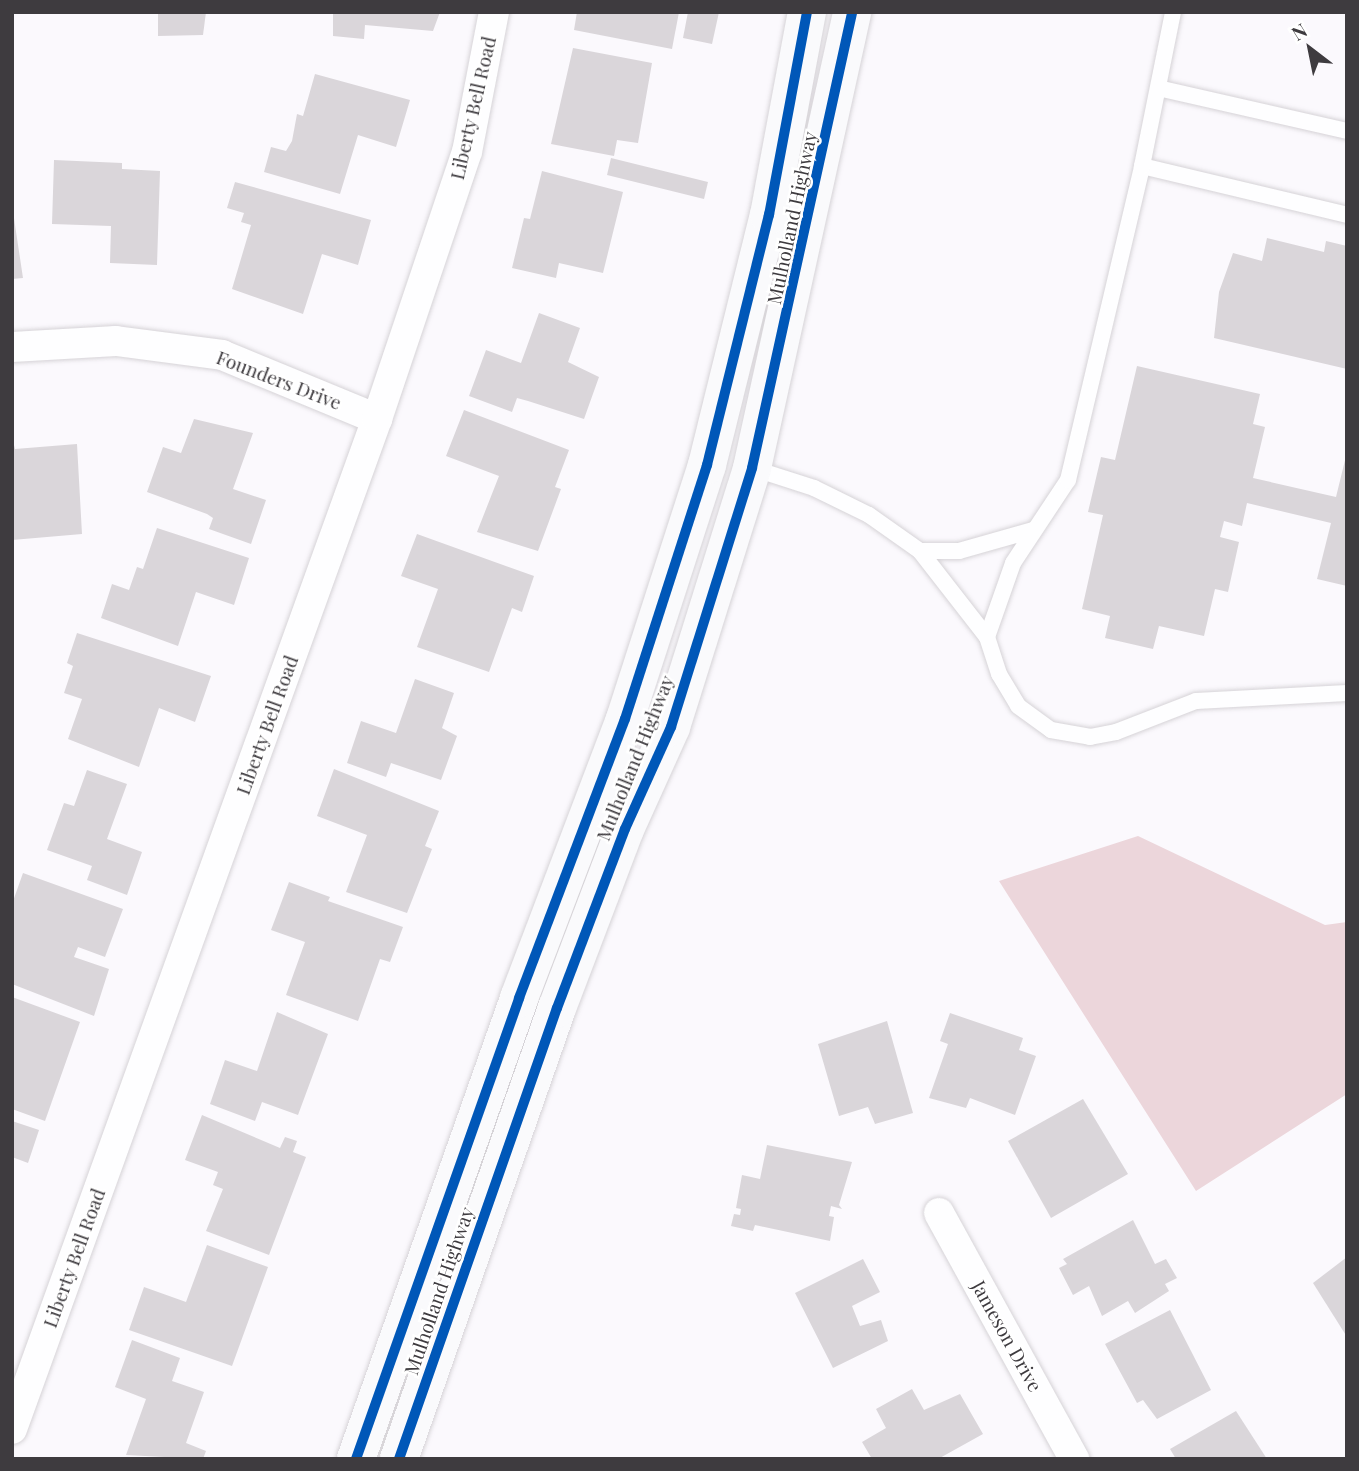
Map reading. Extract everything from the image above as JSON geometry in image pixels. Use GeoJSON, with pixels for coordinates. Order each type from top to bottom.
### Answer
{"type":"FeatureCollection","features":[{"type":"Feature","properties":{"kind":"main road","name":"Mulholland Highway"},"geometry":{"type":"LineString","coordinates":[[356,1459],[519,998],[625,719],[706,465],[769,215],[807,12]]}},
{"type":"Feature","properties":{"kind":"main road","name":"Mulholland Highway"},"geometry":{"type":"LineString","coordinates":[[399,1459],[562,995],[625,829],[671,727],[752,468],[852,12]]}},
{"type":"Feature","properties":{"kind":"street","name":"Liberty Bell Road"},"geometry":{"type":"LineString","coordinates":[[12,1429],[377,419],[467,152],[494,12]]}},
{"type":"Feature","properties":{"kind":"street","name":"Founders Drive"},"geometry":{"type":"LineString","coordinates":[[12,347],[116,341],[222,355],[377,419]]}},
{"type":"Feature","properties":{"kind":"street","name":"Jameson Drive"},"geometry":{"type":"LineString","coordinates":[[939,1213],[1074,1459]]}},
{"type":"Feature","properties":{"kind":"lane"},"geometry":{"type":"LineString","coordinates":[[987,636],[997,599],[1033,530],[1055,505],[1068,480],[1142,166],[1173,12]]}},
{"type":"Feature","properties":{"kind":"lane"},"geometry":{"type":"LineString","coordinates":[[1158,88],[1347,131]]}},
{"type":"Feature","properties":{"kind":"lane"},"geometry":{"type":"LineString","coordinates":[[1142,166],[1347,215]]}},
{"type":"Feature","properties":{"kind":"lane"},"geometry":{"type":"LineString","coordinates":[[752,468],[814,488],[869,515],[920,551],[987,636],[999,674],[1018,706],[1051,730],[1090,737],[1116,732],[1196,701],[1347,693]]}},
{"type":"Feature","properties":{"kind":"lane"},"geometry":{"type":"LineString","coordinates":[[920,551],[959,551],[1033,530]]}},
{"type":"Feature","properties":{"kind":"shaded area"},"geometry":{"type":"Polygon","coordinates":[[[1138,836],[1325,925],[1347,922],[1347,1094],[1196,1191],[999,881],[1138,836]]]}},
{"type":"Feature","properties":{"kind":"building"},"geometry":{"type":"Polygon","coordinates":[[[158,12],[206,12],[203,35],[158,36],[158,12]]]}},
{"type":"Feature","properties":{"kind":"building"},"geometry":{"type":"Polygon","coordinates":[[[333,12],[440,12],[433,31],[365,25],[364,39],[333,36],[333,12]]]}},
{"type":"Feature","properties":{"kind":"building"},"geometry":{"type":"Polygon","coordinates":[[[577,12],[679,12],[672,49],[574,30],[577,12]]]}},
{"type":"Feature","properties":{"kind":"building"},"geometry":{"type":"Polygon","coordinates":[[[688,12],[719,12],[712,44],[683,38],[688,12]]]}},
{"type":"Feature","properties":{"kind":"building"},"geometry":{"type":"Polygon","coordinates":[[[573,48],[652,63],[638,143],[617,140],[614,156],[551,144],[573,48]]]}},
{"type":"Feature","properties":{"kind":"building"},"geometry":{"type":"Polygon","coordinates":[[[315,74],[410,100],[396,147],[358,135],[340,194],[264,172],[271,147],[286,151],[292,141],[297,114],[303,116],[315,74]]]}},
{"type":"Feature","properties":{"kind":"building"},"geometry":{"type":"Polygon","coordinates":[[[611,158],[708,182],[704,199],[607,175],[611,158]]]}},
{"type":"Feature","properties":{"kind":"building"},"geometry":{"type":"Polygon","coordinates":[[[54,160],[122,163],[122,169],[160,171],[157,265],[110,263],[111,226],[52,224],[54,160]]]}},
{"type":"Feature","properties":{"kind":"building"},"geometry":{"type":"Polygon","coordinates":[[[542,171],[623,192],[603,273],[559,263],[556,278],[512,268],[524,218],[530,219],[542,171]]]}},
{"type":"Feature","properties":{"kind":"building"},"geometry":{"type":"Polygon","coordinates":[[[235,182],[371,220],[358,265],[322,254],[303,314],[232,289],[251,225],[241,222],[244,213],[227,208],[235,182]]]}},
{"type":"Feature","properties":{"kind":"building"},"geometry":{"type":"Polygon","coordinates":[[[12,205],[23,278],[12,279],[12,205]]]}},
{"type":"Feature","properties":{"kind":"building"},"geometry":{"type":"Polygon","coordinates":[[[1267,238],[1324,252],[1326,241],[1347,246],[1347,369],[1214,338],[1219,292],[1233,253],[1262,261],[1267,238]]]}},
{"type":"Feature","properties":{"kind":"building"},"geometry":{"type":"Polygon","coordinates":[[[539,313],[580,328],[568,362],[599,377],[584,419],[517,398],[512,412],[469,396],[486,350],[521,363],[539,313]]]}},
{"type":"Feature","properties":{"kind":"building"},"geometry":{"type":"Polygon","coordinates":[[[1137,366],[1260,394],[1253,424],[1265,427],[1253,478],[1336,497],[1347,452],[1347,586],[1317,579],[1331,523],[1247,503],[1242,526],[1224,521],[1220,537],[1239,542],[1228,592],[1215,589],[1204,636],[1159,626],[1153,649],[1105,638],[1110,616],[1082,609],[1103,515],[1088,512],[1101,457],[1115,460],[1137,366]]]}},
{"type":"Feature","properties":{"kind":"building"},"geometry":{"type":"Polygon","coordinates":[[[464,410],[569,450],[555,487],[561,489],[538,551],[477,532],[499,476],[446,456],[464,410]]]}},
{"type":"Feature","properties":{"kind":"building"},"geometry":{"type":"Polygon","coordinates":[[[194,419],[253,433],[233,489],[266,500],[251,544],[209,529],[213,518],[207,514],[147,492],[163,447],[181,453],[194,419]]]}},
{"type":"Feature","properties":{"kind":"building"},"geometry":{"type":"Polygon","coordinates":[[[12,437],[15,449],[77,444],[82,534],[12,540],[12,437]]]}},
{"type":"Feature","properties":{"kind":"building"},"geometry":{"type":"Polygon","coordinates":[[[157,528],[249,558],[234,605],[196,592],[178,646],[101,618],[112,584],[129,590],[137,567],[143,569],[157,528]]]}},
{"type":"Feature","properties":{"kind":"building"},"geometry":{"type":"Polygon","coordinates":[[[417,534],[534,576],[522,612],[512,608],[489,672],[417,647],[438,589],[401,576],[417,534]]]}},
{"type":"Feature","properties":{"kind":"building"},"geometry":{"type":"Polygon","coordinates":[[[77,633],[211,676],[195,722],[159,708],[139,767],[68,739],[82,699],[64,693],[73,666],[67,663],[77,633]]]}},
{"type":"Feature","properties":{"kind":"building"},"geometry":{"type":"Polygon","coordinates":[[[415,679],[454,693],[442,728],[457,736],[441,780],[391,763],[386,777],[347,763],[361,721],[396,733],[415,679]]]}},
{"type":"Feature","properties":{"kind":"building"},"geometry":{"type":"Polygon","coordinates":[[[334,769],[439,811],[425,846],[432,849],[407,913],[346,892],[367,835],[317,816],[334,769]]]}},
{"type":"Feature","properties":{"kind":"building"},"geometry":{"type":"Polygon","coordinates":[[[87,770],[127,784],[107,839],[142,852],[127,895],[87,880],[92,866],[47,850],[64,803],[74,806],[87,770]]]}},
{"type":"Feature","properties":{"kind":"building"},"geometry":{"type":"Polygon","coordinates":[[[23,873],[123,909],[105,957],[78,947],[74,957],[109,969],[94,1016],[12,984],[12,904],[23,873]]]}},
{"type":"Feature","properties":{"kind":"building"},"geometry":{"type":"Polygon","coordinates":[[[289,882],[330,897],[328,901],[403,927],[390,962],[380,959],[358,1021],[286,995],[305,942],[271,930],[289,882]]]}},
{"type":"Feature","properties":{"kind":"building"},"geometry":{"type":"Polygon","coordinates":[[[12,997],[80,1022],[45,1121],[12,1109],[12,997]]]}},
{"type":"Feature","properties":{"kind":"building"},"geometry":{"type":"Polygon","coordinates":[[[277,1012],[328,1034],[298,1115],[262,1102],[255,1121],[210,1104],[225,1060],[257,1071],[277,1012]]]}},
{"type":"Feature","properties":{"kind":"building"},"geometry":{"type":"Polygon","coordinates":[[[950,1013],[1023,1038],[1019,1050],[1036,1056],[1015,1115],[970,1098],[966,1108],[929,1098],[948,1044],[940,1041],[950,1013]]]}},
{"type":"Feature","properties":{"kind":"building"},"geometry":{"type":"Polygon","coordinates":[[[887,1021],[913,1113],[875,1124],[868,1107],[839,1116],[818,1044],[887,1021]]]}},
{"type":"Feature","properties":{"kind":"building"},"geometry":{"type":"Polygon","coordinates":[[[1083,1099],[1128,1174],[1051,1218],[1008,1141],[1083,1099]]]}},
{"type":"Feature","properties":{"kind":"building"},"geometry":{"type":"Polygon","coordinates":[[[202,1115],[280,1148],[285,1137],[297,1141],[293,1152],[306,1157],[269,1255],[206,1231],[223,1189],[213,1185],[218,1172],[185,1160],[202,1115]]]}},
{"type":"Feature","properties":{"kind":"building"},"geometry":{"type":"Polygon","coordinates":[[[12,1121],[39,1130],[28,1163],[12,1157],[12,1121]]]}},
{"type":"Feature","properties":{"kind":"building"},"geometry":{"type":"Polygon","coordinates":[[[767,1145],[852,1162],[839,1205],[842,1209],[831,1206],[829,1216],[834,1217],[830,1241],[755,1225],[753,1231],[731,1226],[734,1214],[740,1215],[741,1209],[736,1208],[742,1175],[760,1179],[767,1145]]]}},
{"type":"Feature","properties":{"kind":"building"},"geometry":{"type":"Polygon","coordinates":[[[1133,1220],[1155,1264],[1166,1259],[1177,1278],[1165,1284],[1169,1291],[1135,1313],[1128,1301],[1102,1316],[1089,1286],[1073,1295],[1059,1268],[1067,1264],[1063,1259],[1133,1220]]]}},
{"type":"Feature","properties":{"kind":"building"},"geometry":{"type":"Polygon","coordinates":[[[207,1245],[268,1267],[232,1366],[129,1330],[144,1287],[186,1302],[207,1245]]]}},
{"type":"Feature","properties":{"kind":"building"},"geometry":{"type":"Polygon","coordinates":[[[1347,1257],[1347,1337],[1313,1283],[1347,1257]]]}},
{"type":"Feature","properties":{"kind":"building"},"geometry":{"type":"Polygon","coordinates":[[[863,1259],[880,1292],[852,1306],[860,1326],[881,1320],[888,1341],[833,1368],[795,1293],[863,1259]]]}},
{"type":"Feature","properties":{"kind":"building"},"geometry":{"type":"Polygon","coordinates":[[[1170,1310],[1211,1390],[1157,1419],[1143,1400],[1137,1403],[1105,1344],[1170,1310]]]}},
{"type":"Feature","properties":{"kind":"building"},"geometry":{"type":"Polygon","coordinates":[[[132,1340],[180,1358],[172,1381],[204,1392],[186,1443],[206,1451],[203,1459],[126,1455],[146,1399],[115,1387],[132,1340]]]}},
{"type":"Feature","properties":{"kind":"building"},"geometry":{"type":"Polygon","coordinates":[[[912,1389],[924,1410],[960,1394],[983,1434],[938,1459],[872,1459],[862,1442],[886,1428],[876,1409],[912,1389]]]}},
{"type":"Feature","properties":{"kind":"building"},"geometry":{"type":"Polygon","coordinates":[[[1236,1411],[1267,1459],[1176,1459],[1170,1449],[1236,1411]]]}},
{"type":"Feature","properties":{"kind":"cycle path"},"geometry":{"type":"LineString","coordinates":[[356,1459],[519,998],[625,719],[707,465],[769,215],[807,12]]}},
{"type":"Feature","properties":{"kind":"cycle path"},"geometry":{"type":"LineString","coordinates":[[399,1459],[557,1008],[625,829],[671,727],[752,468],[852,12]]}}]}
